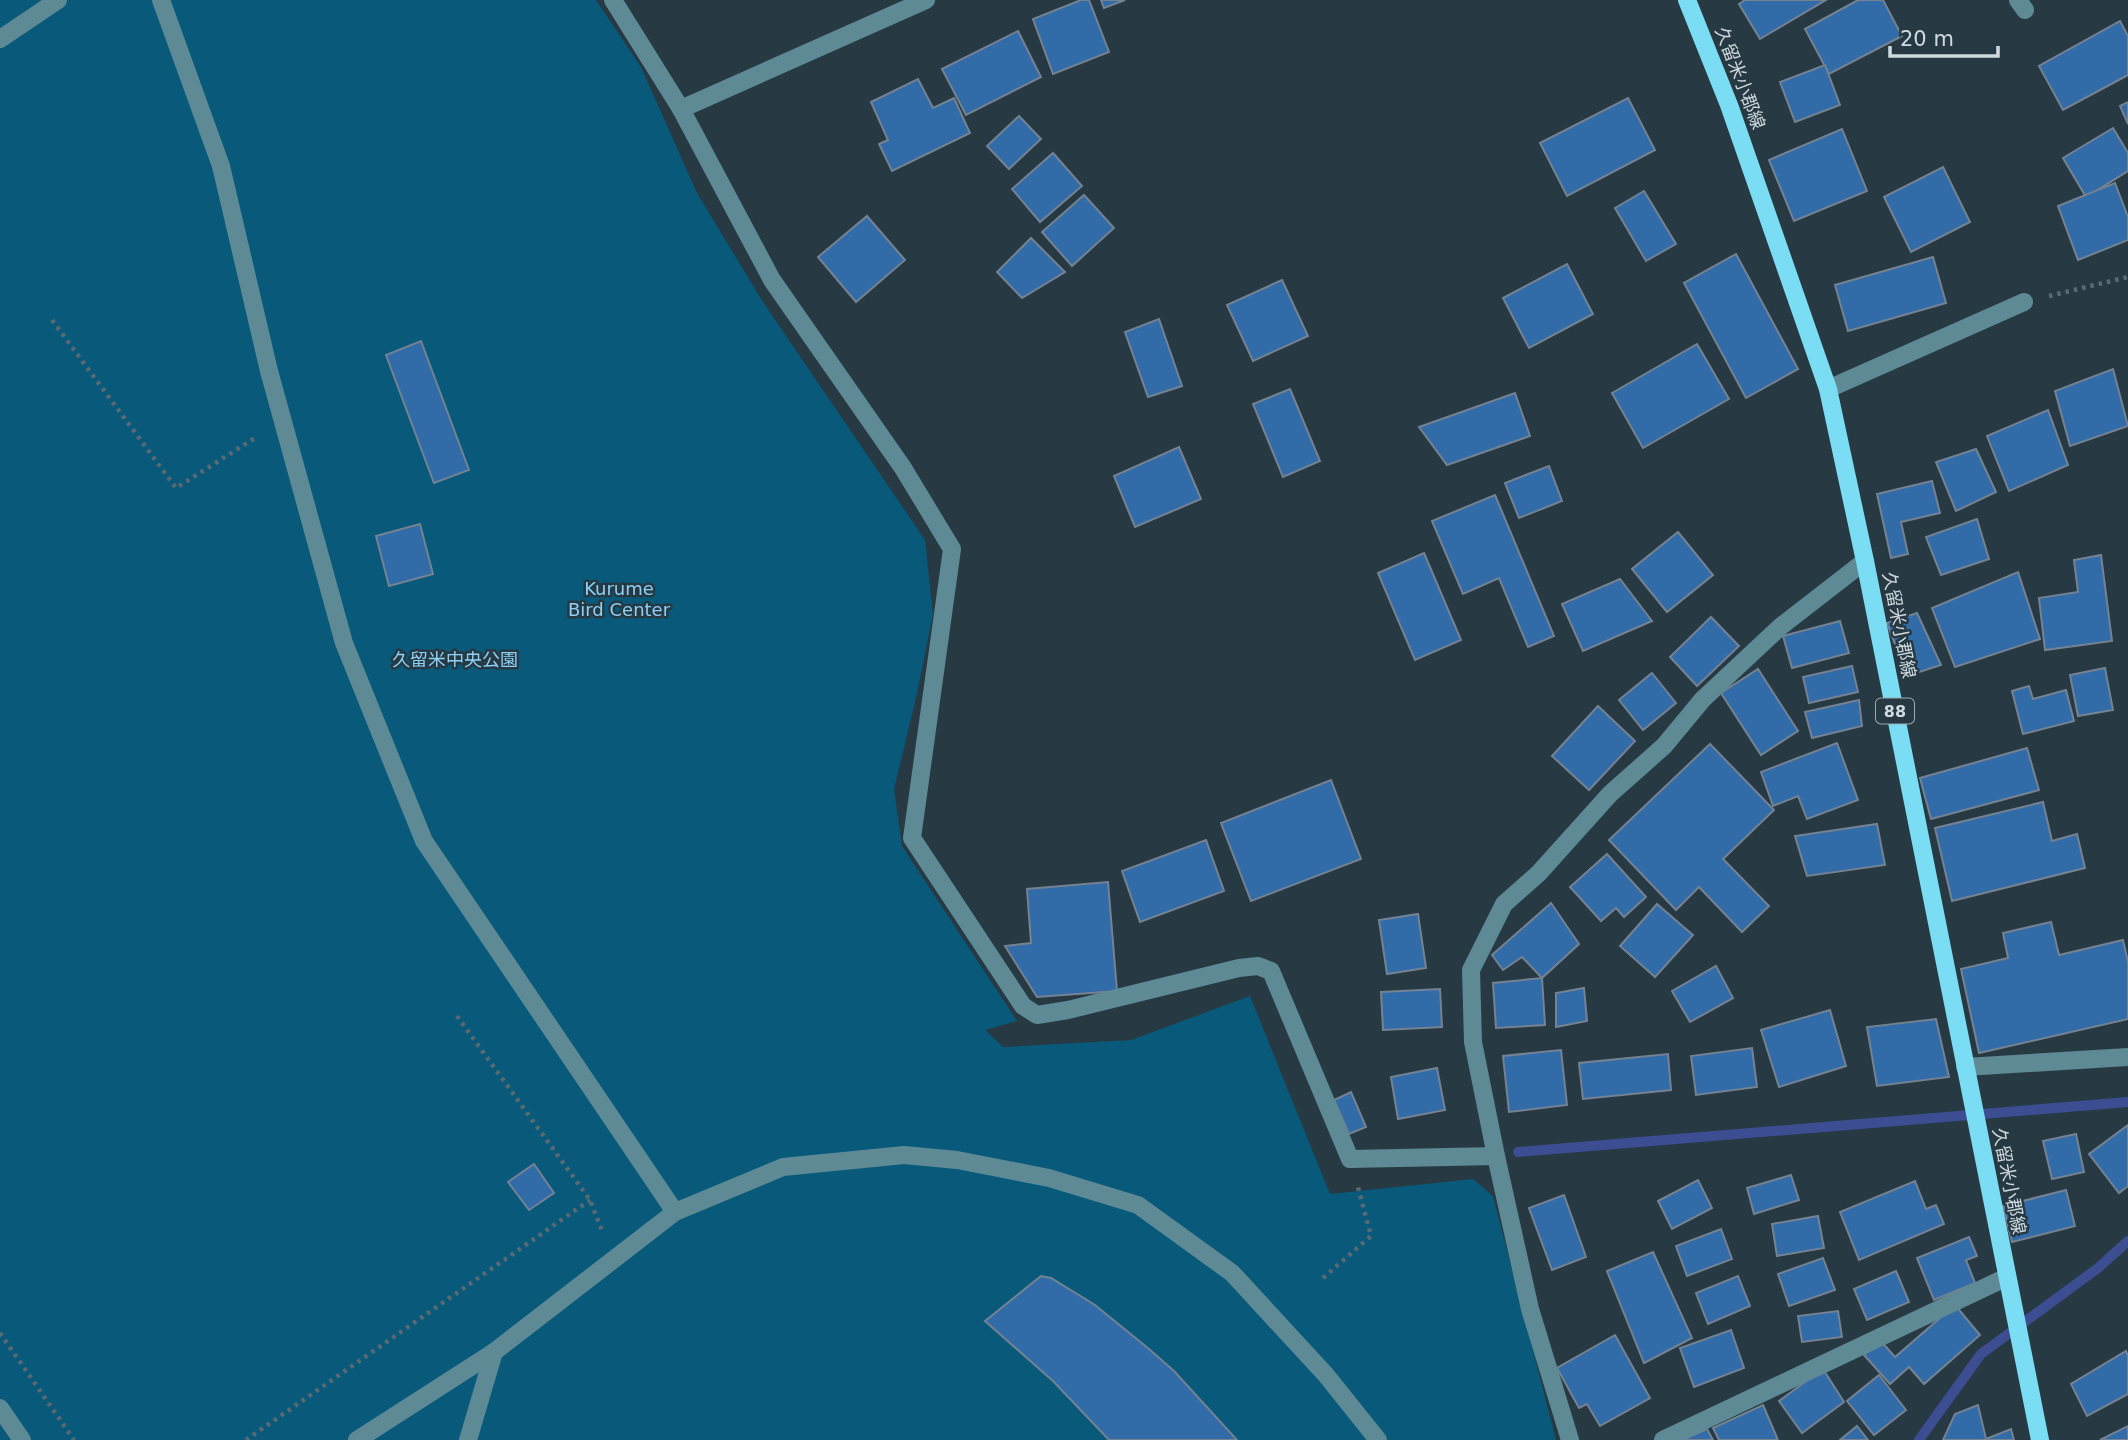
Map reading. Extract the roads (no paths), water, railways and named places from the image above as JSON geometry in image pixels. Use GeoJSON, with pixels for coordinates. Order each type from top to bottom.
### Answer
{"type":"FeatureCollection","features":[{"type":"Feature","properties":{"kind":"main road","name":"久留米小郡線"},"geometry":{"type":"LineString","coordinates":[[1687,0],[1729,105],[1828,389],[1865,561],[2040,1440]]}},
{"type":"Feature","properties":{"kind":"street"},"geometry":{"type":"LineString","coordinates":[[0,39],[58,0]]}},
{"type":"Feature","properties":{"kind":"street"},"geometry":{"type":"LineString","coordinates":[[161,0],[221,166],[269,371],[344,643],[424,841],[675,1212]]}},
{"type":"Feature","properties":{"kind":"street"},"geometry":{"type":"LineString","coordinates":[[613,0],[681,109],[772,280],[902,468],[952,549],[912,838],[1023,1006],[1037,1015],[1068,1010],[1239,968],[1258,966],[1271,971],[1350,1159],[1496,1156]]}},
{"type":"Feature","properties":{"kind":"street"},"geometry":{"type":"LineString","coordinates":[[681,109],[926,0]]}},
{"type":"Feature","properties":{"kind":"street"},"geometry":{"type":"LineString","coordinates":[[1828,389],[2024,302]]}},
{"type":"Feature","properties":{"kind":"street"},"geometry":{"type":"LineString","coordinates":[[1570,1440],[1530,1309],[1496,1156],[1473,1042],[1471,970],[1504,904],[1538,874],[1610,794],[1664,746],[1703,699],[1780,627],[1865,561]]}},
{"type":"Feature","properties":{"kind":"street"},"geometry":{"type":"LineString","coordinates":[[1965,1067],[2128,1057]]}},
{"type":"Feature","properties":{"kind":"street"},"geometry":{"type":"LineString","coordinates":[[358,1440],[494,1352],[675,1212],[783,1167],[904,1155],[957,1160],[1049,1178],[1138,1205],[1232,1273],[1326,1375],[1378,1440]]}},
{"type":"Feature","properties":{"kind":"street"},"geometry":{"type":"LineString","coordinates":[[1663,1440],[2007,1277]]}},
{"type":"Feature","properties":{"kind":"street"},"geometry":{"type":"LineString","coordinates":[[468,1440],[494,1352]]}},
{"type":"Feature","properties":{"kind":"street"},"geometry":{"type":"LineString","coordinates":[[0,1408],[22,1440]]}},
{"type":"Feature","properties":{"kind":"waterway"},"geometry":{"type":"LineString","coordinates":[[1518,1152],[2128,1102]]}},
{"type":"Feature","properties":{"kind":"waterway"},"geometry":{"type":"LineString","coordinates":[[1919,1440],[1981,1354],[2098,1268],[2128,1241]]}},
{"type":"Feature","properties":{"kind":"park label","name":"Kurume Bird Center"},"geometry":{"type":"Point","coordinates":[619,599]}},
{"type":"Feature","properties":{"kind":"park label","name":"久留米中央公園"},"geometry":{"type":"Point","coordinates":[455,660]}}]}
